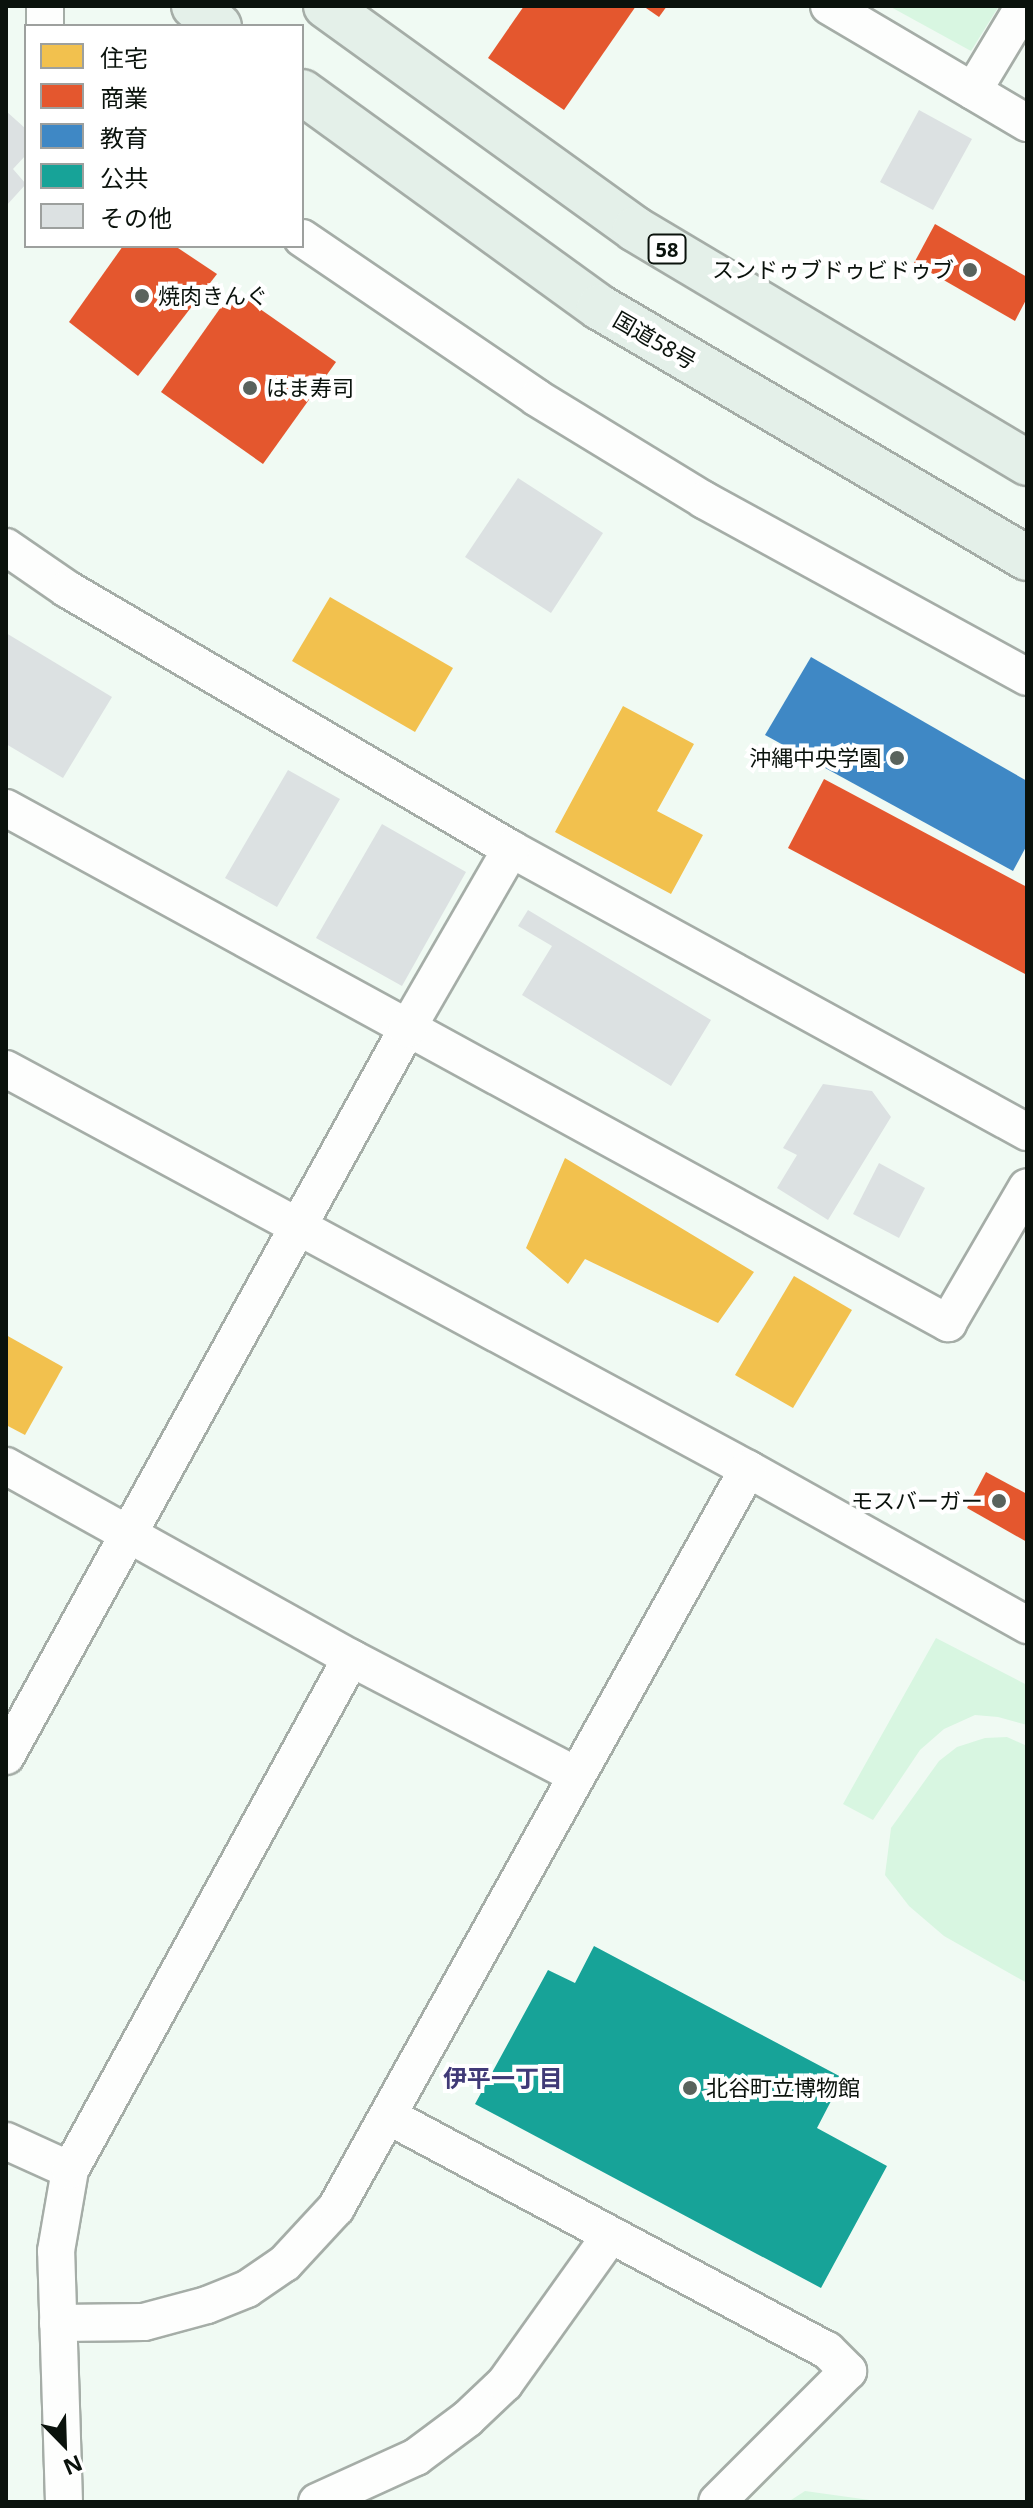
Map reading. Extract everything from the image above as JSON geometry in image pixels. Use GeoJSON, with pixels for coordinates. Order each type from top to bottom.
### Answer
{"type":"FeatureCollection","features":[{"type":"Feature","properties":{"kind":"highway"},"geometry":{"type":"LineString","coordinates":[[194,6],[216,24]]}},
{"type":"Feature","properties":{"kind":"highway","name":"58"},"geometry":{"type":"LineString","coordinates":[[326,6],[635,229],[1027,463]]}},
{"type":"Feature","properties":{"kind":"highway","name":"国道58号"},"geometry":{"type":"LineString","coordinates":[[304,93],[599,307],[1027,558]]}},
{"type":"Feature","properties":{"kind":"street"},"geometry":{"type":"LineString","coordinates":[[829,6],[1027,123]]}},
{"type":"Feature","properties":{"kind":"street"},"geometry":{"type":"LineString","coordinates":[[973,91],[1024,6]]}},
{"type":"Feature","properties":{"kind":"street"},"geometry":{"type":"LineString","coordinates":[[304,239],[537,398],[704,500],[1027,677]]}},
{"type":"Feature","properties":{"kind":"street"},"geometry":{"type":"LineString","coordinates":[[6,547],[67,589],[511,849],[1027,1132]]}},
{"type":"Feature","properties":{"kind":"street"},"geometry":{"type":"LineString","coordinates":[[6,808],[948,1323],[1027,1187]]}},
{"type":"Feature","properties":{"kind":"street"},"geometry":{"type":"LineString","coordinates":[[6,1756],[407,1029],[511,849]]}},
{"type":"Feature","properties":{"kind":"street"},"geometry":{"type":"LineString","coordinates":[[6,1069],[748,1469],[1027,1625]]}},
{"type":"Feature","properties":{"kind":"street"},"geometry":{"type":"LineString","coordinates":[[6,1466],[351,1658],[576,1775]]}},
{"type":"Feature","properties":{"kind":"street"},"geometry":{"type":"LineString","coordinates":[[58,2323],[144,2322],[207,2305],[247,2289],[285,2263],[336,2208],[390,2117],[576,1775],[748,1469]]}},
{"type":"Feature","properties":{"kind":"street"},"geometry":{"type":"LineString","coordinates":[[64,2502],[56,2251],[70,2170],[351,1658]]}},
{"type":"Feature","properties":{"kind":"street"},"geometry":{"type":"LineString","coordinates":[[390,2117],[827,2350],[848,2371],[717,2502]]}},
{"type":"Feature","properties":{"kind":"street"},"geometry":{"type":"LineString","coordinates":[[6,2141],[70,2170]]}},
{"type":"Feature","properties":{"kind":"street"},"geometry":{"type":"LineString","coordinates":[[317,2502],[416,2457],[467,2419],[505,2383],[610,2236]]}},
{"type":"Feature","properties":{"kind":"green space"},"geometry":{"type":"Polygon","coordinates":[[[889,6],[999,6],[971,51],[889,6]]]}},
{"type":"Feature","properties":{"kind":"green space"},"geometry":{"type":"Polygon","coordinates":[[[936,1638],[1027,1685],[1027,1725],[975,1715],[944,1729],[920,1750],[873,1820],[843,1804],[936,1638]]]}},
{"type":"Feature","properties":{"kind":"green space"},"geometry":{"type":"Polygon","coordinates":[[[1007,1737],[1027,1746],[1027,1983],[944,1936],[909,1906],[885,1875],[891,1828],[939,1761],[957,1747],[985,1738],[1007,1737]]]}},
{"type":"Feature","properties":{"kind":"green space"},"geometry":{"type":"Polygon","coordinates":[[[805,2491],[884,2502],[788,2502],[805,2491]]]}},
{"type":"Feature","properties":{"kind":"building: 住宅"},"geometry":{"type":"Polygon","coordinates":[[[330,597],[453,668],[415,732],[292,661],[330,597]]]}},
{"type":"Feature","properties":{"kind":"building: 住宅"},"geometry":{"type":"Polygon","coordinates":[[[623,706],[694,744],[657,811],[703,835],[671,894],[555,832],[623,706]]]}},
{"type":"Feature","properties":{"kind":"building: 住宅"},"geometry":{"type":"Polygon","coordinates":[[[565,1158],[754,1272],[718,1323],[585,1259],[568,1284],[526,1248],[565,1158]]]}},
{"type":"Feature","properties":{"kind":"building: 住宅"},"geometry":{"type":"Polygon","coordinates":[[[794,1276],[852,1310],[793,1408],[735,1375],[794,1276]]]}},
{"type":"Feature","properties":{"kind":"building: 住宅"},"geometry":{"type":"Polygon","coordinates":[[[6,1335],[63,1367],[25,1435],[6,1425],[6,1335]]]}},
{"type":"Feature","properties":{"kind":"building: 商業"},"geometry":{"type":"Polygon","coordinates":[[[524,6],[636,6],[564,110],[488,58],[524,6]]]}},
{"type":"Feature","properties":{"kind":"building: 商業"},"geometry":{"type":"Polygon","coordinates":[[[643,6],[667,6],[659,17],[643,6]]]}},
{"type":"Feature","properties":{"kind":"building: 商業","name":"スンドゥブドゥビドゥブ"},"geometry":{"type":"Polygon","coordinates":[[[935,224],[1027,277],[1027,298],[1015,321],[914,263],[935,224]]]}},
{"type":"Feature","properties":{"kind":"building: 商業"},"geometry":{"type":"Polygon","coordinates":[[[122,248],[178,248],[217,274],[138,376],[69,322],[122,248]]]}},
{"type":"Feature","properties":{"kind":"building: 商業"},"geometry":{"type":"Polygon","coordinates":[[[233,290],[336,362],[263,464],[161,392],[233,290]]]}},
{"type":"Feature","properties":{"kind":"building: 商業"},"geometry":{"type":"Polygon","coordinates":[[[824,779],[1027,887],[1027,975],[788,848],[824,779]]]}},
{"type":"Feature","properties":{"kind":"building: 商業","name":"モスバーガー"},"geometry":{"type":"Polygon","coordinates":[[[986,1472],[1027,1494],[1027,1542],[967,1508],[986,1472]]]}},
{"type":"Feature","properties":{"kind":"building: 教育","name":"沖縄中央学園"},"geometry":{"type":"Polygon","coordinates":[[[811,657],[1027,781],[1027,845],[1013,871],[765,735],[811,657]]]}},
{"type":"Feature","properties":{"kind":"building: 公共"},"geometry":{"type":"Polygon","coordinates":[[[594,1946],[843,2078],[817,2128],[887,2166],[821,2288],[475,2104],[548,1970],[575,1983],[594,1946]]]}},
{"type":"Feature","properties":{"kind":"building: その他"},"geometry":{"type":"Polygon","coordinates":[[[919,110],[972,139],[933,210],[880,182],[919,110]]]}},
{"type":"Feature","properties":{"kind":"building: その他"},"geometry":{"type":"Polygon","coordinates":[[[6,111],[24,127],[24,157],[13,169],[24,182],[24,186],[6,206],[6,111]]]}},
{"type":"Feature","properties":{"kind":"building: その他"},"geometry":{"type":"Polygon","coordinates":[[[518,478],[603,533],[551,613],[465,557],[518,478]]]}},
{"type":"Feature","properties":{"kind":"building: その他"},"geometry":{"type":"Polygon","coordinates":[[[6,633],[112,697],[63,778],[6,744],[6,633]]]}},
{"type":"Feature","properties":{"kind":"building: その他"},"geometry":{"type":"Polygon","coordinates":[[[288,770],[340,799],[277,907],[225,878],[288,770]]]}},
{"type":"Feature","properties":{"kind":"building: その他"},"geometry":{"type":"Polygon","coordinates":[[[382,824],[466,872],[402,986],[316,938],[382,824]]]}},
{"type":"Feature","properties":{"kind":"building: その他"},"geometry":{"type":"Polygon","coordinates":[[[528,910],[711,1020],[671,1086],[522,995],[552,946],[518,926],[528,910]]]}},
{"type":"Feature","properties":{"kind":"building: その他"},"geometry":{"type":"Polygon","coordinates":[[[823,1084],[872,1091],[891,1117],[828,1220],[777,1188],[797,1155],[783,1148],[823,1084]]]}},
{"type":"Feature","properties":{"kind":"building: その他"},"geometry":{"type":"Polygon","coordinates":[[[879,1163],[925,1188],[899,1238],[853,1214],[879,1163]]]}},
{"type":"Feature","properties":{"kind":"place","name":"スンドゥブドゥビドゥブ"},"geometry":{"type":"Point","coordinates":[970,270]}},
{"type":"Feature","properties":{"kind":"place","name":"焼肉きんぐ"},"geometry":{"type":"Point","coordinates":[142,296]}},
{"type":"Feature","properties":{"kind":"place","name":"はま寿司"},"geometry":{"type":"Point","coordinates":[250,388]}},
{"type":"Feature","properties":{"kind":"place","name":"沖縄中央学園"},"geometry":{"type":"Point","coordinates":[897,758]}},
{"type":"Feature","properties":{"kind":"place","name":"モスバーガー"},"geometry":{"type":"Point","coordinates":[999,1501]}},
{"type":"Feature","properties":{"kind":"place","name":"北谷町立博物館"},"geometry":{"type":"Point","coordinates":[690,2088]}},
{"type":"Feature","properties":{"kind":"district","name":"伊平一丁目"},"geometry":{"type":"Point","coordinates":[503,2078]}}]}
